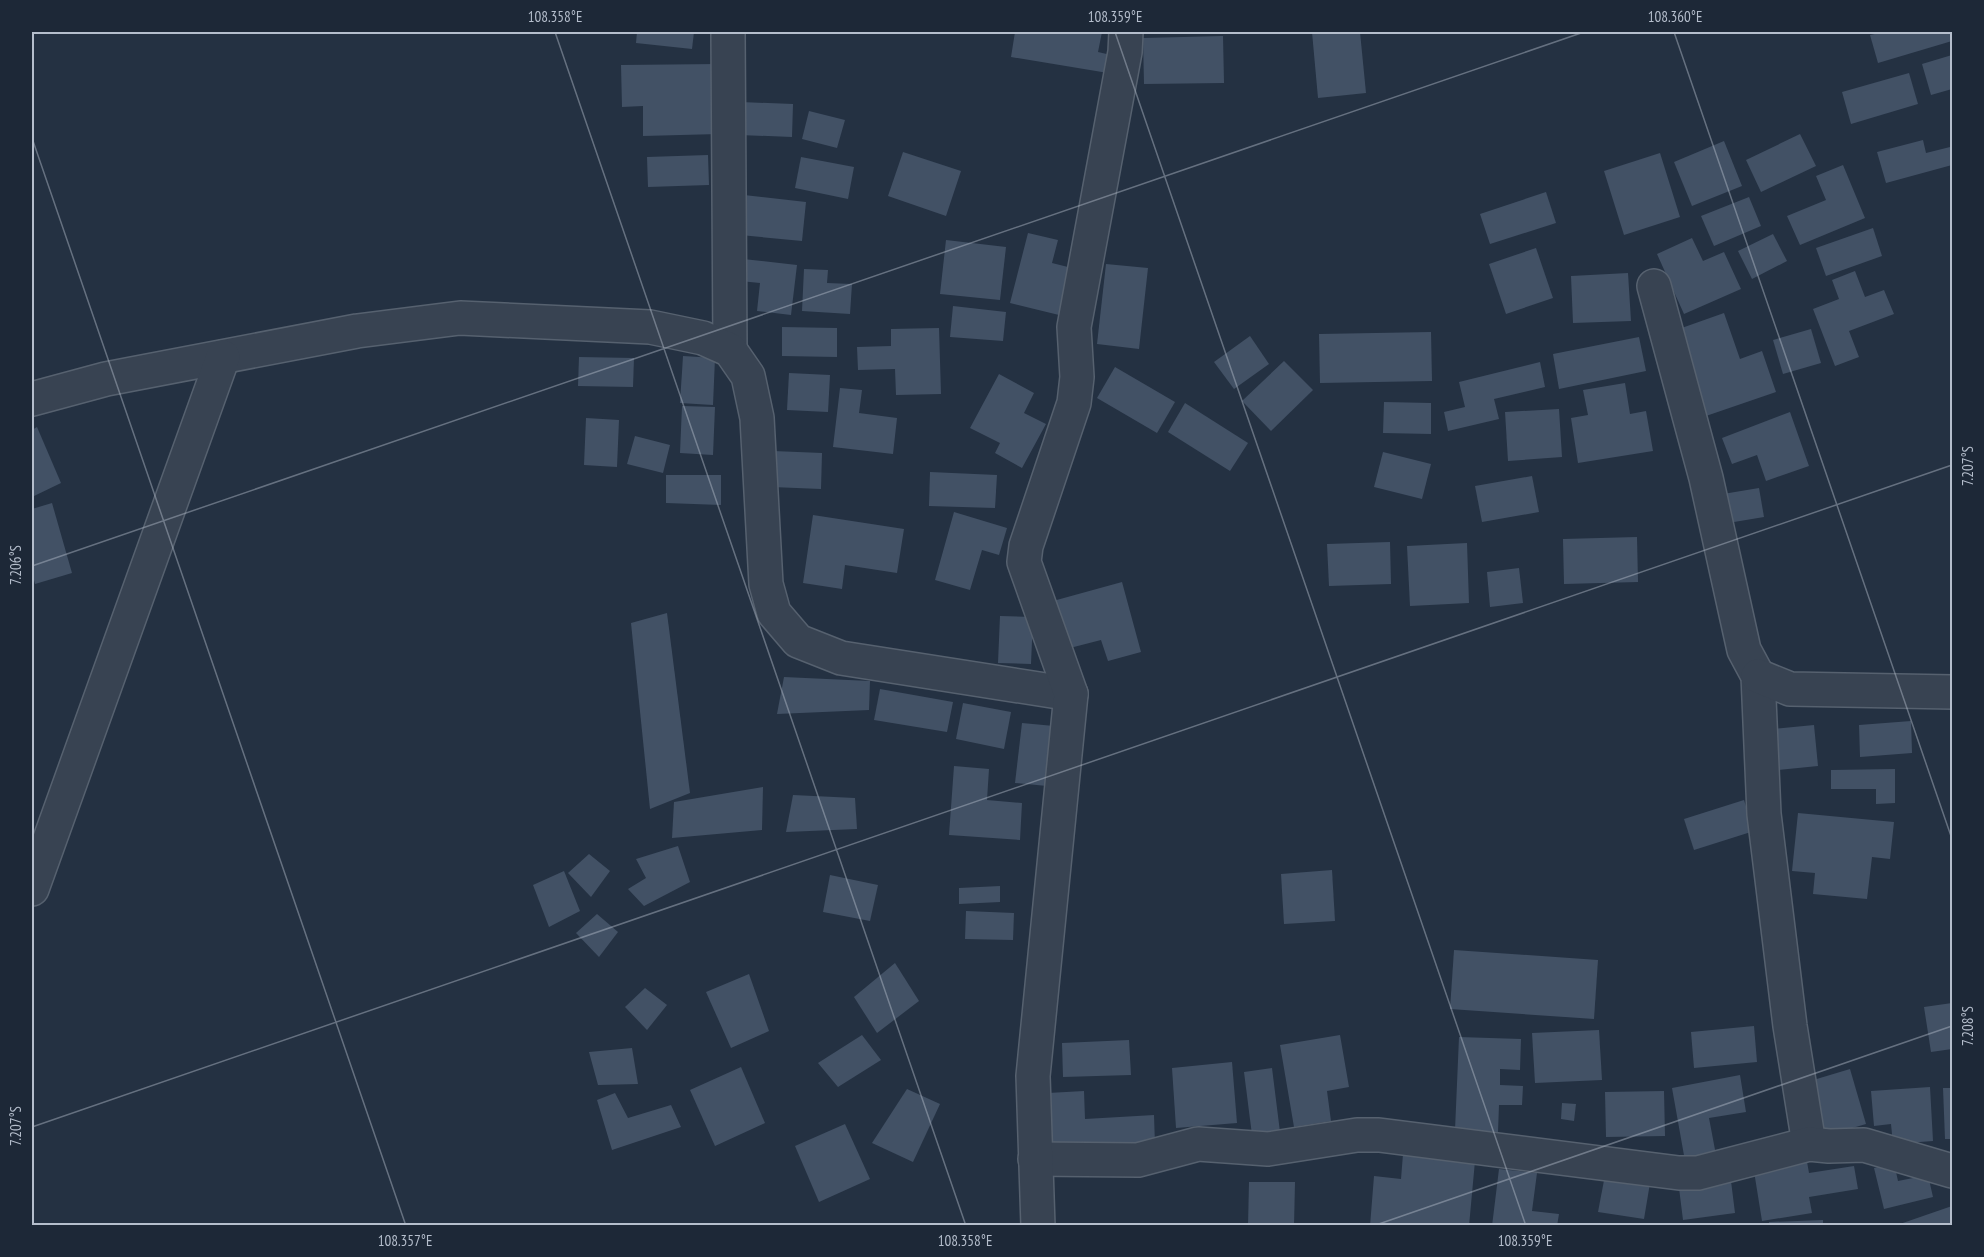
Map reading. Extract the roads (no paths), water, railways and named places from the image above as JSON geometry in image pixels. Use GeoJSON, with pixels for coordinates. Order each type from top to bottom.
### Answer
{"type":"FeatureCollection","features":[{"type":"Feature","properties":{"kind":"street"},"geometry":{"type":"LineString","coordinates":[[728,32],[730,350]]}},
{"type":"Feature","properties":{"kind":"street"},"geometry":{"type":"LineString","coordinates":[[1038,1226],[1034,1059],[1071,694],[1028,576],[1025,554],[1074,403],[1077,377],[1074,327],[1126,32]]}},
{"type":"Feature","properties":{"kind":"street"},"geometry":{"type":"LineString","coordinates":[[1654,286],[1706,478],[1744,650],[1758,676],[1764,814],[1790,1026],[1809,1144]]}},
{"type":"Feature","properties":{"kind":"street"},"geometry":{"type":"LineString","coordinates":[[32,399],[106,379],[357,331],[459,318],[650,327],[703,338],[730,350],[748,376],[757,418],[766,585],[774,613],[798,641],[841,658],[1071,694]]}},
{"type":"Feature","properties":{"kind":"street"},"geometry":{"type":"LineString","coordinates":[[32,889],[223,357]]}},
{"type":"Feature","properties":{"kind":"street"},"geometry":{"type":"LineString","coordinates":[[1758,676],[1790,689],[1953,692]]}},
{"type":"Feature","properties":{"kind":"street"},"geometry":{"type":"LineString","coordinates":[[1035,1159],[1138,1160],[1197,1144],[1268,1149],[1357,1135],[1379,1135],[1679,1173],[1698,1173],[1809,1144],[1864,1145],[1953,1171]]}}]}
